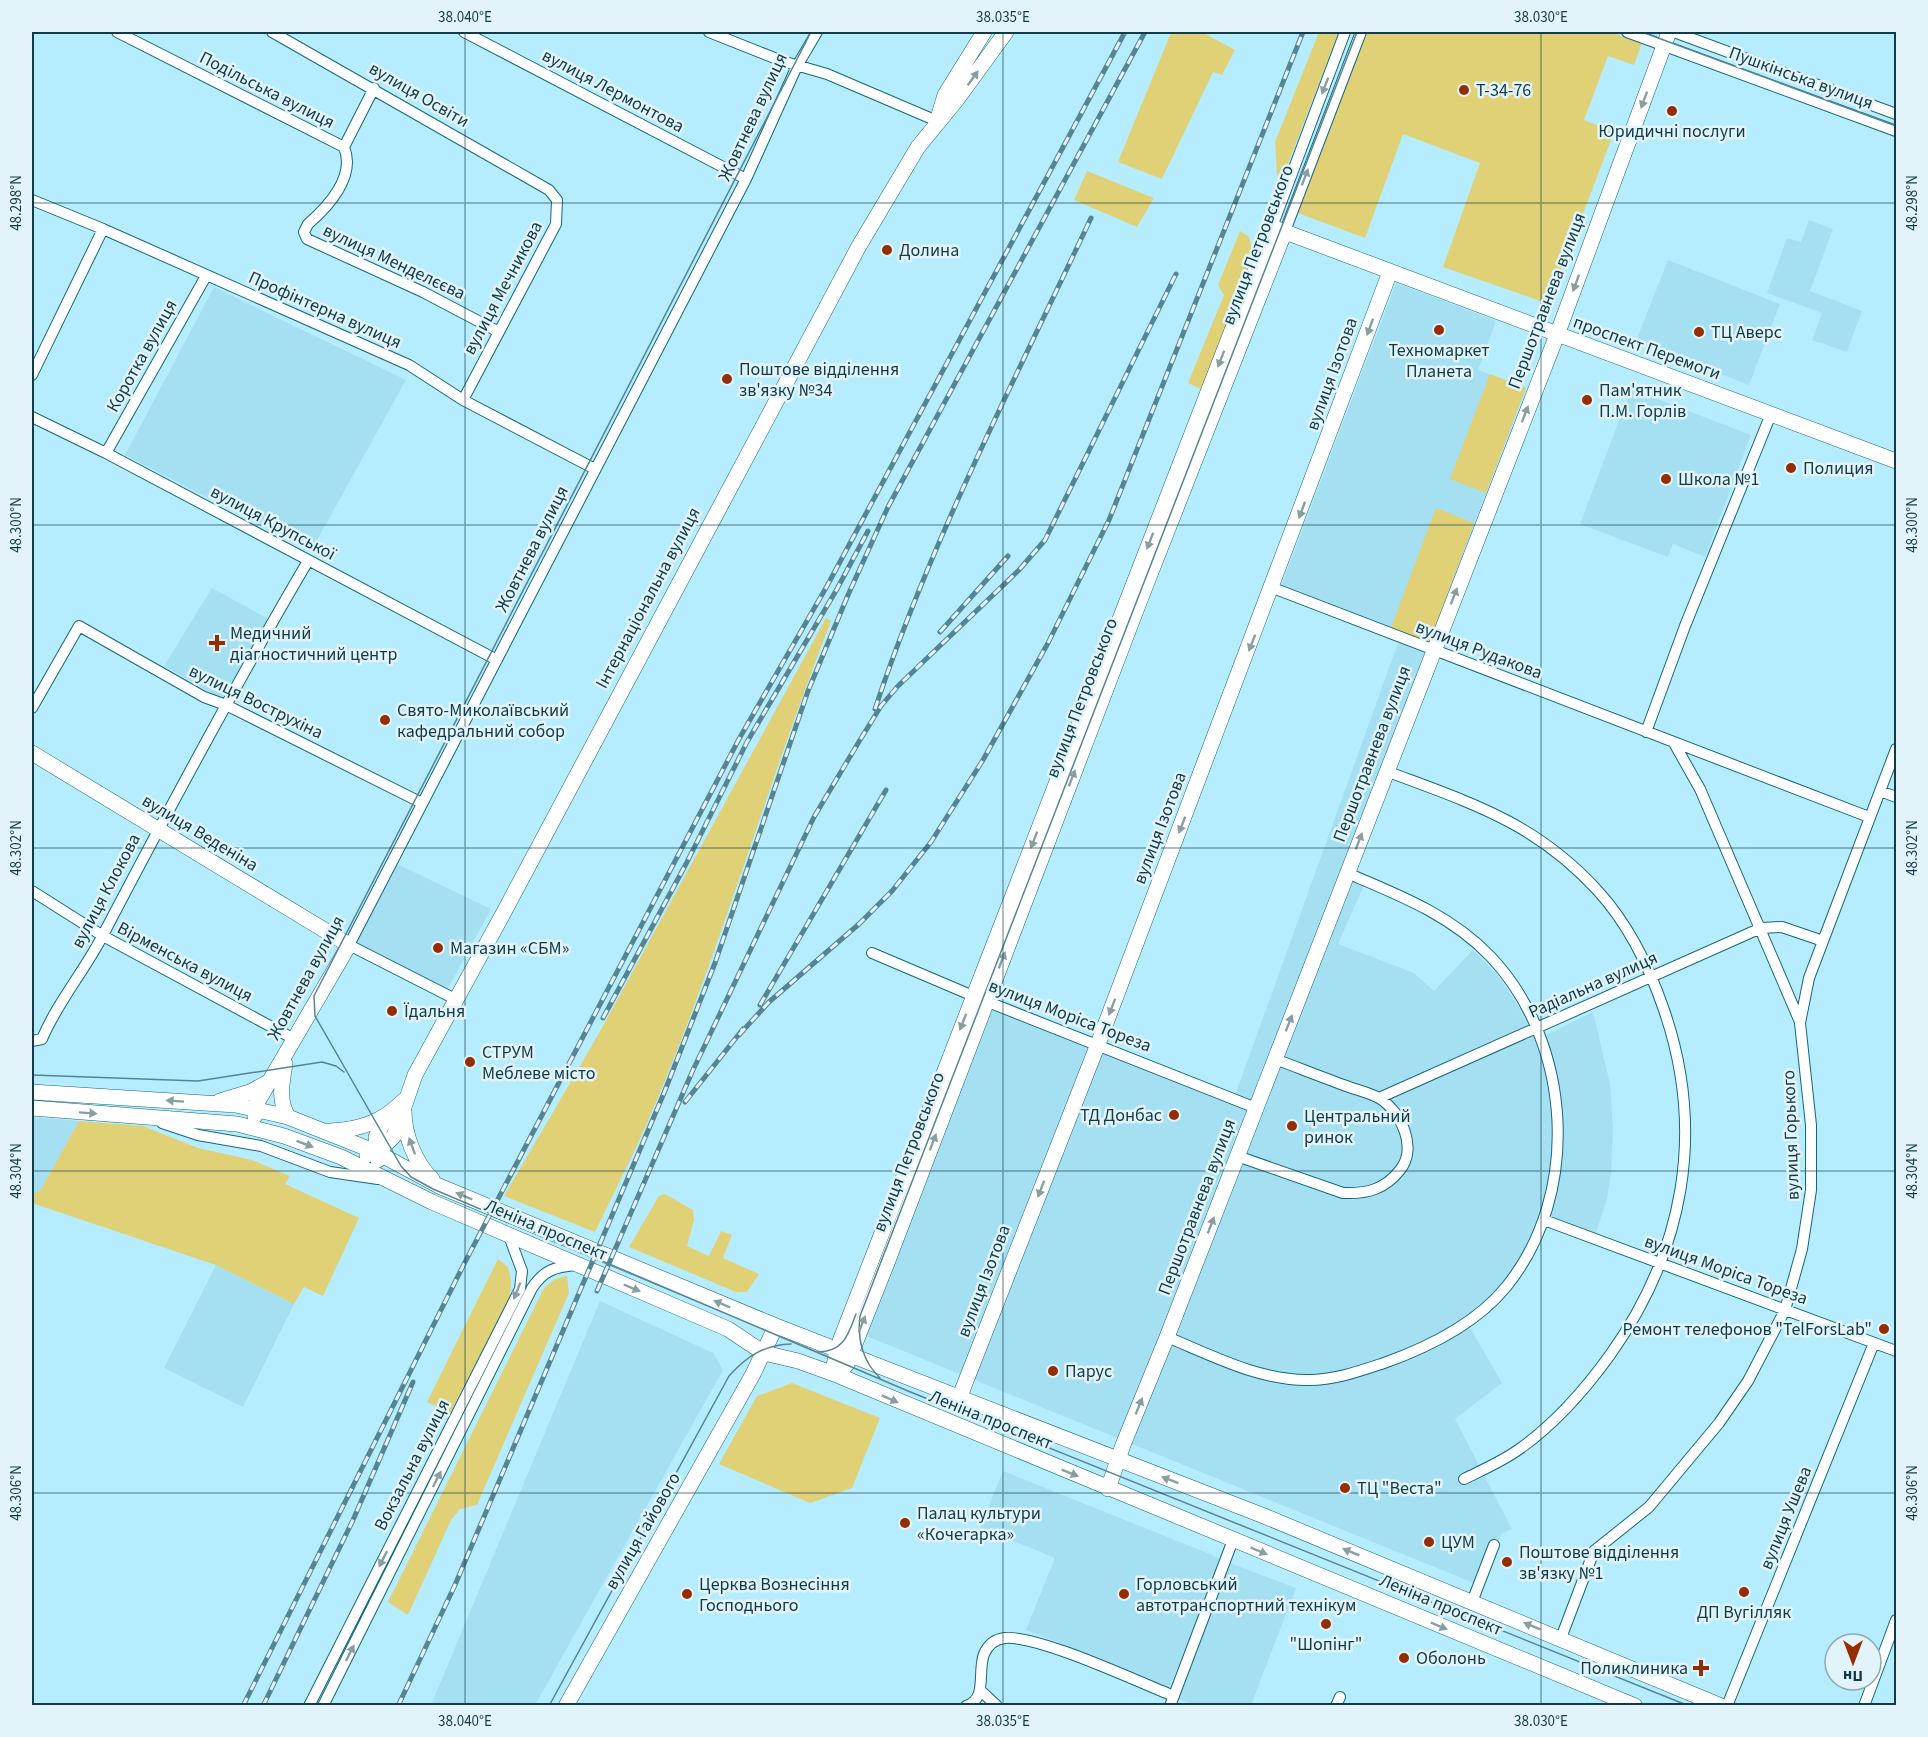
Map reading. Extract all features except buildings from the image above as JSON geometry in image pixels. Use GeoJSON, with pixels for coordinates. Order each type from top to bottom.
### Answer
{"type":"FeatureCollection","features":[{"type":"Feature","properties":{"kind":"main road","name":"Інтернаціональна вулиця"},"geometry":{"type":"LineString","coordinates":[[937,122],[945,95],[984,32]]}},
{"type":"Feature","properties":{"kind":"main road","name":"Інтернаціональна вулиця"},"geometry":{"type":"LineString","coordinates":[[376,1152],[388,1144],[394,1136],[405,1099],[455,999],[859,246],[918,147],[955,102],[1006,32]]}},
{"type":"Feature","properties":{"kind":"main road","name":"Першотравнева вулиця"},"geometry":{"type":"LineString","coordinates":[[1108,1489],[1117,1460],[1557,335],[1666,38]]}},
{"type":"Feature","properties":{"kind":"main road","name":"проспект Перемоги"},"geometry":{"type":"LineString","coordinates":[[1278,229],[1896,461]]}},
{"type":"Feature","properties":{"kind":"main road","name":"вулиця Петровського"},"geometry":{"type":"LineString","coordinates":[[837,1375],[844,1370],[843,1352],[1278,229]]}},
{"type":"Feature","properties":{"kind":"main road","name":"вулиця Ізотова"},"geometry":{"type":"LineString","coordinates":[[960,1396],[1273,588],[1390,272]]}},
{"type":"Feature","properties":{"kind":"main road","name":"вулиця Веденіна"},"geometry":{"type":"LineString","coordinates":[[32,753],[349,945]]}},
{"type":"Feature","properties":{"kind":"main road","name":"Жовтнева вулиця"},"geometry":{"type":"LineString","coordinates":[[254,1108],[349,945]]}},
{"type":"Feature","properties":{"kind":"main road"},"geometry":{"type":"LineString","coordinates":[[288,1117],[283,1108],[281,1093],[292,1044]]}},
{"type":"Feature","properties":{"kind":"main road"},"geometry":{"type":"LineString","coordinates":[[208,1104],[250,1092],[272,1079]]}},
{"type":"Feature","properties":{"kind":"main road","name":"Леніна проспект"},"geometry":{"type":"LineString","coordinates":[[32,1092],[254,1108],[288,1117],[376,1152],[439,1186],[776,1326],[1264,1516],[1721,1706]]}},
{"type":"Feature","properties":{"kind":"main road","name":"Інтернаціональна вулиця"},"geometry":{"type":"LineString","coordinates":[[326,1131],[350,1130],[386,1117],[405,1099]]}},
{"type":"Feature","properties":{"kind":"main road","name":"Леніна проспект"},"geometry":{"type":"LineString","coordinates":[[405,1099],[404,1119],[417,1160],[439,1186]]}},
{"type":"Feature","properties":{"kind":"main road","name":"Леніна проспект"},"geometry":{"type":"LineString","coordinates":[[32,1108],[237,1124],[341,1157],[509,1236],[728,1329],[757,1349],[837,1375],[1635,1706]]}},
{"type":"Feature","properties":{"kind":"main road"},"geometry":{"type":"LineString","coordinates":[[254,1108],[258,1121],[268,1132]]}},
{"type":"Feature","properties":{"kind":"main road"},"geometry":{"type":"LineString","coordinates":[[386,1117],[376,1137],[376,1152],[380,1166],[390,1180]]}},
{"type":"Feature","properties":{"kind":"main road"},"geometry":{"type":"LineString","coordinates":[[341,1157],[376,1152]]}},
{"type":"Feature","properties":{"kind":"main road"},"geometry":{"type":"LineString","coordinates":[[753,1374],[757,1349],[776,1326]]}},
{"type":"Feature","properties":{"kind":"main road"},"geometry":{"type":"LineString","coordinates":[[753,1374],[769,1360],[798,1361]]}},
{"type":"Feature","properties":{"kind":"main road","name":"вулиця Гайового"},"geometry":{"type":"LineString","coordinates":[[566,1706],[753,1374]]}},
{"type":"Feature","properties":{"kind":"street","name":"Подільська вулиця"},"geometry":{"type":"LineString","coordinates":[[117,32],[344,147],[374,88]]}},
{"type":"Feature","properties":{"kind":"street","name":"вулиця Освіти"},"geometry":{"type":"LineString","coordinates":[[272,32],[374,88],[549,190]]}},
{"type":"Feature","properties":{"kind":"street","name":"вулиця Лермонтова"},"geometry":{"type":"LineString","coordinates":[[464,32],[746,179]]}},
{"type":"Feature","properties":{"kind":"street"},"geometry":{"type":"LineString","coordinates":[[709,32],[797,66],[827,74],[937,122]]}},
{"type":"Feature","properties":{"kind":"street","name":"Жовтнева вулиця"},"geometry":{"type":"LineString","coordinates":[[349,945],[746,179],[797,66],[817,32]]}},
{"type":"Feature","properties":{"kind":"street","name":"вулиця Петровського"},"geometry":{"type":"LineString","coordinates":[[1278,229],[1346,32]]}},
{"type":"Feature","properties":{"kind":"street","name":"вулиця Петровського"},"geometry":{"type":"LineString","coordinates":[[1278,229],[1361,32]]}},
{"type":"Feature","properties":{"kind":"street","name":"Пушкінська вулиця"},"geometry":{"type":"LineString","coordinates":[[1628,32],[1666,38],[1896,131]]}},
{"type":"Feature","properties":{"kind":"street","name":"Пушкінська вулиця"},"geometry":{"type":"LineString","coordinates":[[1674,32],[1896,114]]}},
{"type":"Feature","properties":{"kind":"street","name":"вулиця Менделєєва"},"geometry":{"type":"LineString","coordinates":[[344,147],[348,158],[345,176],[339,187],[308,224],[304,232],[307,239],[423,292],[499,332]]}},
{"type":"Feature","properties":{"kind":"street","name":"вулиця Мечникова"},"geometry":{"type":"LineString","coordinates":[[463,400],[556,224],[556,200],[549,190]]}},
{"type":"Feature","properties":{"kind":"street","name":"Профінтерна вулиця"},"geometry":{"type":"LineString","coordinates":[[32,201],[103,229],[409,365],[463,400],[596,469]]}},
{"type":"Feature","properties":{"kind":"street"},"geometry":{"type":"LineString","coordinates":[[32,375],[103,229]]}},
{"type":"Feature","properties":{"kind":"street","name":"Коротка вулиця"},"geometry":{"type":"LineString","coordinates":[[106,453],[206,276]]}},
{"type":"Feature","properties":{"kind":"street"},"geometry":{"type":"LineString","coordinates":[[1646,732],[1685,626],[1771,414]]}},
{"type":"Feature","properties":{"kind":"street","name":"вулиця Крупської"},"geometry":{"type":"LineString","coordinates":[[32,417],[106,453],[497,660]]}},
{"type":"Feature","properties":{"kind":"street","name":"вулиця Клокова"},"geometry":{"type":"LineString","coordinates":[[33,1041],[42,1039],[56,1011],[103,936],[225,705],[308,561]]}},
{"type":"Feature","properties":{"kind":"street","name":"вулиця Рудакова"},"geometry":{"type":"LineString","coordinates":[[1273,588],[1869,817]]}},
{"type":"Feature","properties":{"kind":"street","name":"вулиця Вострухіна"},"geometry":{"type":"LineString","coordinates":[[32,708],[79,626],[204,697],[225,705],[422,803]]}},
{"type":"Feature","properties":{"kind":"street"},"geometry":{"type":"LineString","coordinates":[[1674,743],[1700,789],[1800,1023]]}},
{"type":"Feature","properties":{"kind":"street","name":"вулиця Горького"},"geometry":{"type":"LineString","coordinates":[[1562,1638],[1594,1551],[1649,1507],[1719,1423],[1748,1381],[1785,1310],[1802,1249],[1811,1190],[1808,1091],[1800,1023],[1809,978],[1896,750]]}},
{"type":"Feature","properties":{"kind":"street"},"geometry":{"type":"LineString","coordinates":[[1386,771],[1517,824],[1543,841],[1599,892],[1634,939],[1653,977],[1680,1066],[1685,1127],[1680,1191],[1662,1264],[1635,1317],[1580,1394],[1518,1450],[1464,1479]]}},
{"type":"Feature","properties":{"kind":"street"},"geometry":{"type":"LineString","coordinates":[[1880,791],[1896,797]]}},
{"type":"Feature","properties":{"kind":"street"},"geometry":{"type":"LineString","coordinates":[[1167,1336],[1249,1369],[1279,1377],[1308,1380],[1329,1379],[1364,1370],[1410,1354],[1442,1339],[1482,1311],[1506,1288],[1519,1269],[1544,1220],[1554,1182],[1556,1120],[1550,1060],[1527,1006],[1491,957],[1446,919],[1421,905],[1347,873]]}},
{"type":"Feature","properties":{"kind":"street","name":"Вірменська вулиця"},"geometry":{"type":"LineString","coordinates":[[32,891],[103,936],[292,1044]]}},
{"type":"Feature","properties":{"kind":"street","name":"Радіальна вулиця"},"geometry":{"type":"LineString","coordinates":[[1379,1098],[1761,928],[1782,927],[1823,941]]}},
{"type":"Feature","properties":{"kind":"street"},"geometry":{"type":"LineString","coordinates":[[349,945],[455,999]]}},
{"type":"Feature","properties":{"kind":"street","name":"вулиця Моріса Тореза"},"geometry":{"type":"LineString","coordinates":[[872,953],[980,999],[1256,1108]]}},
{"type":"Feature","properties":{"kind":"street"},"geometry":{"type":"LineString","coordinates":[[1237,1156],[1344,1193],[1362,1194],[1378,1189],[1392,1180],[1404,1165],[1408,1153],[1408,1139],[1402,1124],[1379,1098],[1275,1059]]}},
{"type":"Feature","properties":{"kind":"street"},"geometry":{"type":"LineString","coordinates":[[145,1117],[198,1135],[261,1146],[342,1175],[390,1180]]}},
{"type":"Feature","properties":{"kind":"street"},"geometry":{"type":"LineString","coordinates":[[268,1132],[288,1156]]}},
{"type":"Feature","properties":{"kind":"street","name":"вулиця Моріса Тореза"},"geometry":{"type":"LineString","coordinates":[[1544,1220],[1896,1351]]}},
{"type":"Feature","properties":{"kind":"street","name":"Вокзальна вулиця"},"geometry":{"type":"LineString","coordinates":[[309,1706],[520,1289],[522,1271],[509,1236]]}},
{"type":"Feature","properties":{"kind":"street","name":"Вокзальна вулиця"},"geometry":{"type":"LineString","coordinates":[[323,1706],[532,1288],[544,1272],[560,1266],[578,1265]]}},
{"type":"Feature","properties":{"kind":"street","name":"вулиця Ушева"},"geometry":{"type":"LineString","coordinates":[[1727,1706],[1874,1343]]}},
{"type":"Feature","properties":{"kind":"street"},"geometry":{"type":"LineString","coordinates":[[966,1706],[972,1704],[981,1691],[980,1667],[985,1652],[997,1640],[1006,1638],[1051,1648],[1172,1701],[1233,1540]]}},
{"type":"Feature","properties":{"kind":"street"},"geometry":{"type":"LineString","coordinates":[[1472,1602],[1494,1545]]}},
{"type":"Feature","properties":{"kind":"street"},"geometry":{"type":"LineString","coordinates":[[1864,1706],[1896,1620]]}},
{"type":"Feature","properties":{"kind":"street"},"geometry":{"type":"LineString","coordinates":[[981,1691],[997,1706]]}},
{"type":"Feature","properties":{"kind":"shaded area"},"geometry":{"type":"Polygon","coordinates":[[[1176,32],[1202,32],[1235,50],[1222,75],[1213,72],[1162,179],[1118,162],[1170,35],[1176,32]]]}},
{"type":"Feature","properties":{"kind":"shaded area"},"geometry":{"type":"Polygon","coordinates":[[[1319,32],[1339,32],[1282,179],[1277,175],[1275,142],[1319,32]]]}},
{"type":"Feature","properties":{"kind":"shaded area"},"geometry":{"type":"Polygon","coordinates":[[[1367,32],[1610,32],[1642,43],[1634,65],[1608,56],[1584,120],[1614,132],[1549,304],[1443,267],[1480,163],[1403,134],[1365,238],[1298,213],[1367,32]]]}},
{"type":"Feature","properties":{"kind":"shaded area"},"geometry":{"type":"Polygon","coordinates":[[[1087,171],[1154,198],[1137,227],[1074,200],[1087,171]]]}},
{"type":"Feature","properties":{"kind":"shaded area"},"geometry":{"type":"Polygon","coordinates":[[[1809,220],[1833,229],[1810,291],[1862,311],[1847,352],[1812,340],[1822,313],[1767,293],[1787,238],[1801,242],[1809,220]]]}},
{"type":"Feature","properties":{"kind":"shaded area"},"geometry":{"type":"Polygon","coordinates":[[[1240,231],[1249,237],[1254,256],[1201,389],[1188,383],[1224,295],[1218,285],[1240,231]]]}},
{"type":"Feature","properties":{"kind":"shaded area"},"geometry":{"type":"Polygon","coordinates":[[[1668,260],[1780,304],[1749,385],[1636,341],[1668,260]]]}},
{"type":"Feature","properties":{"kind":"shaded area"},"geometry":{"type":"Polygon","coordinates":[[[1396,283],[1496,321],[1478,370],[1526,388],[1429,643],[1281,586],[1396,283]]]}},
{"type":"Feature","properties":{"kind":"shaded area"},"geometry":{"type":"Polygon","coordinates":[[[214,287],[406,380],[311,551],[125,455],[214,287]]]}},
{"type":"Feature","properties":{"kind":"shaded area"},"geometry":{"type":"Polygon","coordinates":[[[1490,374],[1526,388],[1486,493],[1450,479],[1490,374]]]}},
{"type":"Feature","properties":{"kind":"shaded area","name":"Школа №1"},"geometry":{"type":"Polygon","coordinates":[[[1631,389],[1751,435],[1705,557],[1673,544],[1668,557],[1580,524],[1631,389]]]}},
{"type":"Feature","properties":{"kind":"shaded area"},"geometry":{"type":"Polygon","coordinates":[[[1436,508],[1474,523],[1429,643],[1391,628],[1436,508]]]}},
{"type":"Feature","properties":{"kind":"shaded area","name":"Медичний діагностичний центр"},"geometry":{"type":"Polygon","coordinates":[[[212,588],[270,620],[222,699],[164,666],[212,588]]]}},
{"type":"Feature","properties":{"kind":"shaded area"},"geometry":{"type":"Polygon","coordinates":[[[826,618],[831,621],[695,1004],[644,1130],[595,1232],[504,1196],[598,1035],[826,618]]]}},
{"type":"Feature","properties":{"kind":"shaded area","name":"Центральний ринок"},"geometry":{"type":"Polygon","coordinates":[[[1398,643],[1425,654],[1344,874],[1364,885],[1338,944],[1414,973],[1434,991],[1473,950],[1499,977],[1517,1004],[1536,1040],[1593,1012],[1610,1084],[1613,1129],[1611,1172],[1607,1199],[1595,1236],[1541,1216],[1526,1250],[1507,1278],[1465,1319],[1502,1383],[1455,1419],[1512,1529],[1502,1533],[1481,1586],[864,1335],[989,1009],[1232,1104],[1398,643]]]}},
{"type":"Feature","properties":{"kind":"shaded area"},"geometry":{"type":"Polygon","coordinates":[[[397,864],[491,909],[447,990],[356,943],[397,864]]]}},
{"type":"Feature","properties":{"kind":"shaded area"},"geometry":{"type":"Polygon","coordinates":[[[32,1117],[79,1121],[40,1191],[32,1194],[32,1117]]]}},
{"type":"Feature","properties":{"kind":"shaded area"},"geometry":{"type":"Polygon","coordinates":[[[79,1121],[143,1126],[198,1148],[252,1160],[290,1176],[285,1184],[359,1218],[323,1296],[304,1287],[294,1304],[216,1265],[32,1203],[32,1194],[40,1191],[79,1121]]]}},
{"type":"Feature","properties":{"kind":"shaded area"},"geometry":{"type":"Polygon","coordinates":[[[665,1194],[693,1210],[694,1220],[687,1246],[709,1256],[721,1231],[732,1235],[723,1258],[759,1274],[747,1292],[736,1292],[629,1247],[659,1196],[665,1194]]]}},
{"type":"Feature","properties":{"kind":"shaded area"},"geometry":{"type":"Polygon","coordinates":[[[498,1259],[508,1267],[511,1281],[510,1298],[450,1413],[427,1402],[498,1259]]]}},
{"type":"Feature","properties":{"kind":"shaded area"},"geometry":{"type":"Polygon","coordinates":[[[216,1265],[294,1304],[243,1407],[164,1368],[216,1265]]]}},
{"type":"Feature","properties":{"kind":"shaded area"},"geometry":{"type":"Polygon","coordinates":[[[567,1276],[569,1293],[477,1505],[460,1509],[451,1520],[408,1615],[388,1602],[544,1288],[555,1279],[567,1276]]]}},
{"type":"Feature","properties":{"kind":"shaded area"},"geometry":{"type":"Polygon","coordinates":[[[600,1301],[713,1353],[723,1370],[535,1705],[431,1705],[600,1301]]]}},
{"type":"Feature","properties":{"kind":"shaded area"},"geometry":{"type":"Polygon","coordinates":[[[792,1383],[880,1418],[852,1488],[810,1503],[719,1464],[757,1396],[792,1383]]]}},
{"type":"Feature","properties":{"kind":"shaded area","name":"Горловський автотранспортний технікум"},"geometry":{"type":"Polygon","coordinates":[[[1003,1471],[1222,1559],[1169,1688],[1026,1630],[1055,1558],[980,1527],[1003,1471]]]}},
{"type":"Feature","properties":{"kind":"shaded area"},"geometry":{"type":"Polygon","coordinates":[[[1227,1562],[1296,1588],[1251,1705],[1195,1705],[1175,1698],[1227,1562]]]}},
{"type":"Feature","properties":{"kind":"tram line"},"geometry":{"type":"LineString","coordinates":[[811,32],[314,996],[315,1016],[401,1166],[411,1177],[433,1189],[908,1391],[1689,1706]]}},
{"type":"Feature","properties":{"kind":"tram line"},"geometry":{"type":"LineString","coordinates":[[880,1378],[869,1365],[862,1350],[859,1333],[860,1316],[1357,32]]}},
{"type":"Feature","properties":{"kind":"tram line"},"geometry":{"type":"LineString","coordinates":[[1642,32],[1896,126]]}},
{"type":"Feature","properties":{"kind":"tram line"},"geometry":{"type":"LineString","coordinates":[[32,1075],[198,1081],[322,1062],[336,1066],[344,1072]]}},
{"type":"Feature","properties":{"kind":"tram line"},"geometry":{"type":"LineString","coordinates":[[818,1352],[834,1349],[839,1345],[847,1335],[856,1314]]}},
{"type":"Feature","properties":{"kind":"tram line"},"geometry":{"type":"LineString","coordinates":[[549,1706],[729,1376],[742,1363],[764,1349],[791,1344]]}},
{"type":"Feature","properties":{"kind":"railway"},"geometry":{"type":"LineString","coordinates":[[243,1706],[464,1264],[739,739],[827,586],[1125,32]]}},
{"type":"Feature","properties":{"kind":"railway"},"geometry":{"type":"LineString","coordinates":[[398,1706],[455,1585],[664,1093],[715,963],[808,691],[848,595],[888,507],[1145,32]]}},
{"type":"Feature","properties":{"kind":"railway"},"geometry":{"type":"LineString","coordinates":[[739,1035],[769,1002],[859,924],[892,891],[931,842],[983,760],[1048,643],[1109,520],[1303,32]]}},
{"type":"Feature","properties":{"kind":"railway"},"geometry":{"type":"LineString","coordinates":[[875,709],[897,646],[948,522],[1091,218]]}},
{"type":"Feature","properties":{"kind":"railway"},"geometry":{"type":"LineString","coordinates":[[597,1291],[693,1070],[814,817],[881,706],[898,686],[1019,570],[1045,540],[1176,274]]}},
{"type":"Feature","properties":{"kind":"railway"},"geometry":{"type":"LineString","coordinates":[[603,1018],[686,864],[747,742],[837,589],[868,531]]}},
{"type":"Feature","properties":{"kind":"railway"},"geometry":{"type":"LineString","coordinates":[[940,632],[1008,556]]}},
{"type":"Feature","properties":{"kind":"railway"},"geometry":{"type":"LineString","coordinates":[[760,1005],[886,790]]}},
{"type":"Feature","properties":{"kind":"railway"},"geometry":{"type":"LineString","coordinates":[[685,1102],[743,1029]]}},
{"type":"Feature","properties":{"kind":"railway"},"geometry":{"type":"LineString","coordinates":[[263,1706],[353,1520],[413,1382]]}},
{"type":"Feature","properties":{"kind":"place","name":"Т-34-76"},"geometry":{"type":"Point","coordinates":[1464,90]}},
{"type":"Feature","properties":{"kind":"place","name":"Юридичні послуги"},"geometry":{"type":"Point","coordinates":[1672,111]}},
{"type":"Feature","properties":{"kind":"place","name":"Долина"},"geometry":{"type":"Point","coordinates":[887,250]}},
{"type":"Feature","properties":{"kind":"place","name":"Техномаркет Планета"},"geometry":{"type":"Point","coordinates":[1439,330]}},
{"type":"Feature","properties":{"kind":"place","name":"ТЦ Аверс"},"geometry":{"type":"Point","coordinates":[1699,332]}},
{"type":"Feature","properties":{"kind":"place","name":"Поштове відділення зв'язку №34"},"geometry":{"type":"Point","coordinates":[727,379]}},
{"type":"Feature","properties":{"kind":"place","name":"Пам'ятник П.М. Горлів"},"geometry":{"type":"Point","coordinates":[1587,400]}},
{"type":"Feature","properties":{"kind":"place","name":"Полиция"},"geometry":{"type":"Point","coordinates":[1791,468]}},
{"type":"Feature","properties":{"kind":"place","name":"Школа №1"},"geometry":{"type":"Point","coordinates":[1666,479]}},
{"type":"Feature","properties":{"kind":"place","name":"Медичний діагностичний центр"},"geometry":{"type":"Point","coordinates":[217,643]}},
{"type":"Feature","properties":{"kind":"place","name":"Свято-Миколаївський кафедральний собор"},"geometry":{"type":"Point","coordinates":[385,720]}},
{"type":"Feature","properties":{"kind":"place","name":"Магазин «СБМ»"},"geometry":{"type":"Point","coordinates":[438,948]}},
{"type":"Feature","properties":{"kind":"place","name":"Їдальня"},"geometry":{"type":"Point","coordinates":[392,1011]}},
{"type":"Feature","properties":{"kind":"place","name":"СТРУМ Меблеве місто"},"geometry":{"type":"Point","coordinates":[470,1062]}},
{"type":"Feature","properties":{"kind":"place","name":"ТД Донбас"},"geometry":{"type":"Point","coordinates":[1174,1115]}},
{"type":"Feature","properties":{"kind":"place","name":"Центральний ринок"},"geometry":{"type":"Point","coordinates":[1292,1126]}},
{"type":"Feature","properties":{"kind":"place","name":"Ремонт телефонов \"TelForsLab\""},"geometry":{"type":"Point","coordinates":[1884,1329]}},
{"type":"Feature","properties":{"kind":"place","name":"Парус"},"geometry":{"type":"Point","coordinates":[1053,1371]}},
{"type":"Feature","properties":{"kind":"place","name":"ТЦ \"Веста\""},"geometry":{"type":"Point","coordinates":[1345,1488]}},
{"type":"Feature","properties":{"kind":"place","name":"Палац культури «Кочегарка»"},"geometry":{"type":"Point","coordinates":[905,1523]}},
{"type":"Feature","properties":{"kind":"place","name":"ЦУМ"},"geometry":{"type":"Point","coordinates":[1429,1542]}},
{"type":"Feature","properties":{"kind":"place","name":"Поштове відділення зв'язку №1"},"geometry":{"type":"Point","coordinates":[1507,1562]}},
{"type":"Feature","properties":{"kind":"place","name":"ДП Вугілляк"},"geometry":{"type":"Point","coordinates":[1744,1592]}},
{"type":"Feature","properties":{"kind":"place","name":"Церква Вознесіння Господнього"},"geometry":{"type":"Point","coordinates":[687,1594]}},
{"type":"Feature","properties":{"kind":"place","name":"Горловський автотранспортний технікум"},"geometry":{"type":"Point","coordinates":[1124,1594]}},
{"type":"Feature","properties":{"kind":"place","name":"\"Шопінг\""},"geometry":{"type":"Point","coordinates":[1326,1624]}},
{"type":"Feature","properties":{"kind":"place","name":"Оболонь"},"geometry":{"type":"Point","coordinates":[1404,1658]}},
{"type":"Feature","properties":{"kind":"place","name":"Поликлиника"},"geometry":{"type":"Point","coordinates":[1701,1668]}}]}
